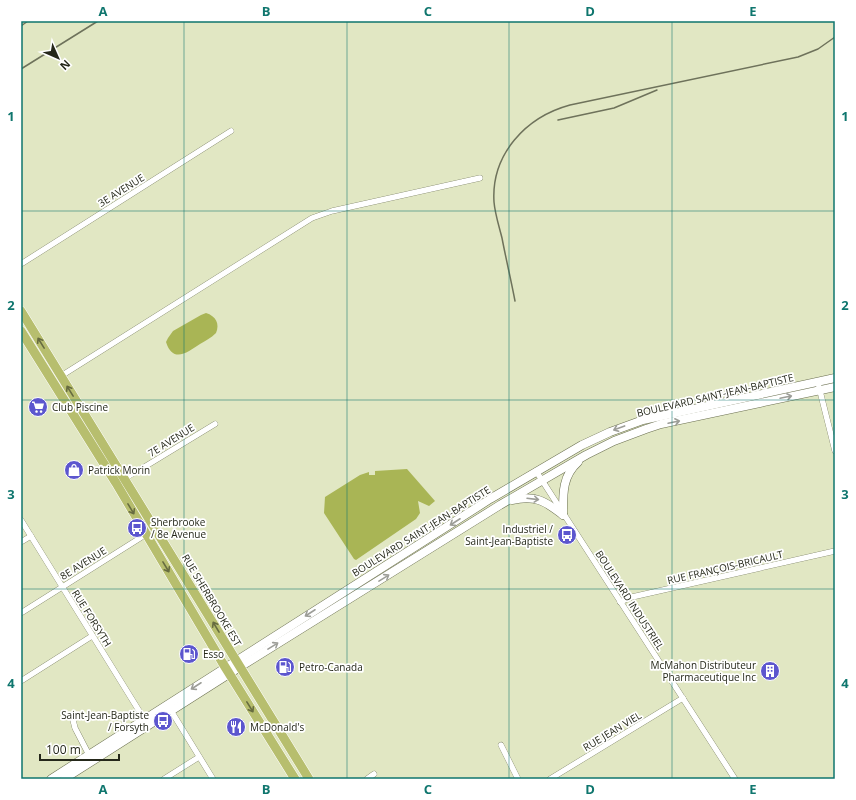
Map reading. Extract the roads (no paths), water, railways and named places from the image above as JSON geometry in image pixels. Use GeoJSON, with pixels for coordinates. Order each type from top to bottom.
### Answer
{"type":"FeatureCollection","features":[{"type":"Feature","properties":{"kind":"main road","name":"RUE SHERBROOKE EST"},"geometry":{"type":"LineString","coordinates":[[21,311],[309,779]]}},
{"type":"Feature","properties":{"kind":"main road"},"geometry":{"type":"LineString","coordinates":[[21,331],[116,483],[228,671],[295,779]]}},
{"type":"Feature","properties":{"kind":"main road"},"geometry":{"type":"LineString","coordinates":[[52,382],[61,376]]}},
{"type":"Feature","properties":{"kind":"main road","name":"BOULEVARD SAINT-JEAN-BAPTISTE"},"geometry":{"type":"LineString","coordinates":[[238,664],[354,597],[541,480],[614,441],[661,424],[819,386],[835,378]]}},
{"type":"Feature","properties":{"kind":"main road","name":"BOULEVARD SAINT-JEAN-BAPTISTE"},"geometry":{"type":"LineString","coordinates":[[51,779],[91,758],[228,671],[326,602],[433,537],[490,499],[582,445],[610,432],[643,420],[819,386],[835,387]]}},
{"type":"Feature","properties":{"kind":"main road"},"geometry":{"type":"LineString","coordinates":[[84,434],[94,429]]}},
{"type":"Feature","properties":{"kind":"main road"},"geometry":{"type":"LineString","coordinates":[[98,456],[106,449]]}},
{"type":"Feature","properties":{"kind":"main road"},"geometry":{"type":"LineString","coordinates":[[564,515],[563,494],[569,472],[576,463],[586,455]]}},
{"type":"Feature","properties":{"kind":"main road"},"geometry":{"type":"LineString","coordinates":[[500,505],[512,500],[524,498],[541,500],[564,515]]}},
{"type":"Feature","properties":{"kind":"main road"},"geometry":{"type":"LineString","coordinates":[[433,537],[437,544]]}},
{"type":"Feature","properties":{"kind":"main road"},"geometry":{"type":"LineString","coordinates":[[182,594],[192,589]]}},
{"type":"Feature","properties":{"kind":"main road"},"geometry":{"type":"LineString","coordinates":[[348,589],[354,597]]}},
{"type":"Feature","properties":{"kind":"main road"},"geometry":{"type":"LineString","coordinates":[[326,602],[332,610]]}},
{"type":"Feature","properties":{"kind":"main road"},"geometry":{"type":"LineString","coordinates":[[284,761],[294,755]]}},
{"type":"Feature","properties":{"kind":"main road","name":"BOULEVARD SAINT-JEAN-BAPTISTE"},"geometry":{"type":"LineString","coordinates":[[64,779],[91,758]]}},
{"type":"Feature","properties":{"kind":"street","name":"3E AVENUE"},"geometry":{"type":"LineString","coordinates":[[21,264],[231,131]]}},
{"type":"Feature","properties":{"kind":"street"},"geometry":{"type":"LineString","coordinates":[[61,376],[312,218],[332,211],[480,178]]}},
{"type":"Feature","properties":{"kind":"street"},"geometry":{"type":"LineString","coordinates":[[819,386],[835,451]]}},
{"type":"Feature","properties":{"kind":"street","name":"7E AVENUE"},"geometry":{"type":"LineString","coordinates":[[116,483],[142,469],[215,424]]}},
{"type":"Feature","properties":{"kind":"street","name":"BOULEVARD INDUSTRIEL"},"geometry":{"type":"LineString","coordinates":[[536,471],[735,779]]}},
{"type":"Feature","properties":{"kind":"street","name":"RUE FORSYTH"},"geometry":{"type":"LineString","coordinates":[[21,520],[147,722]]}},
{"type":"Feature","properties":{"kind":"street","name":"8E AVENUE"},"geometry":{"type":"LineString","coordinates":[[21,613],[155,529]]}},
{"type":"Feature","properties":{"kind":"street"},"geometry":{"type":"LineString","coordinates":[[21,542],[31,536]]}},
{"type":"Feature","properties":{"kind":"street","name":"RUE FRANÇOIS-BRICAULT"},"geometry":{"type":"LineString","coordinates":[[620,602],[632,597],[835,551]]}},
{"type":"Feature","properties":{"kind":"street"},"geometry":{"type":"LineString","coordinates":[[21,681],[92,636]]}},
{"type":"Feature","properties":{"kind":"street","name":"RUE JEAN VIEL"},"geometry":{"type":"LineString","coordinates":[[550,779],[683,698]]}},
{"type":"Feature","properties":{"kind":"street"},"geometry":{"type":"LineString","coordinates":[[169,708],[213,779]]}},
{"type":"Feature","properties":{"kind":"street"},"geometry":{"type":"LineString","coordinates":[[73,720],[75,728],[91,758]]}},
{"type":"Feature","properties":{"kind":"street"},"geometry":{"type":"LineString","coordinates":[[501,745],[518,779]]}},
{"type":"Feature","properties":{"kind":"street"},"geometry":{"type":"LineString","coordinates":[[164,779],[199,757]]}},
{"type":"Feature","properties":{"kind":"street"},"geometry":{"type":"LineString","coordinates":[[367,779],[374,774]]}},
{"type":"Feature","properties":{"kind":"railway"},"geometry":{"type":"LineString","coordinates":[[21,26],[28,21]]}},
{"type":"Feature","properties":{"kind":"railway"},"geometry":{"type":"LineString","coordinates":[[21,69],[98,21]]}},
{"type":"Feature","properties":{"kind":"railway"},"geometry":{"type":"LineString","coordinates":[[515,301],[495,211],[495,185],[498,168],[505,153],[514,140],[526,128],[539,118],[570,105],[798,57],[818,49],[835,37]]}},
{"type":"Feature","properties":{"kind":"railway"},"geometry":{"type":"LineString","coordinates":[[558,120],[614,108],[657,90]]}},
{"type":"Feature","properties":{"kind":"place","name":"Club Piscine"},"geometry":{"type":"Point","coordinates":[38,407]}},
{"type":"Feature","properties":{"kind":"place","name":"Patrick Morin"},"geometry":{"type":"Point","coordinates":[74,470]}},
{"type":"Feature","properties":{"kind":"place","name":"Sherbrooke / 8e Avenue"},"geometry":{"type":"Point","coordinates":[137,528]}},
{"type":"Feature","properties":{"kind":"place","name":"Industriel / Saint-Jean-Baptiste"},"geometry":{"type":"Point","coordinates":[567,535]}},
{"type":"Feature","properties":{"kind":"place","name":"Esso"},"geometry":{"type":"Point","coordinates":[189,654]}},
{"type":"Feature","properties":{"kind":"place","name":"Petro-Canada"},"geometry":{"type":"Point","coordinates":[285,667]}},
{"type":"Feature","properties":{"kind":"place","name":"McMahon Distributeur Pharmaceutique Inc"},"geometry":{"type":"Point","coordinates":[770,671]}},
{"type":"Feature","properties":{"kind":"place","name":"Saint-Jean-Baptiste / Forsyth"},"geometry":{"type":"Point","coordinates":[163,721]}},
{"type":"Feature","properties":{"kind":"place","name":"McDonald's"},"geometry":{"type":"Point","coordinates":[236,727]}}]}
